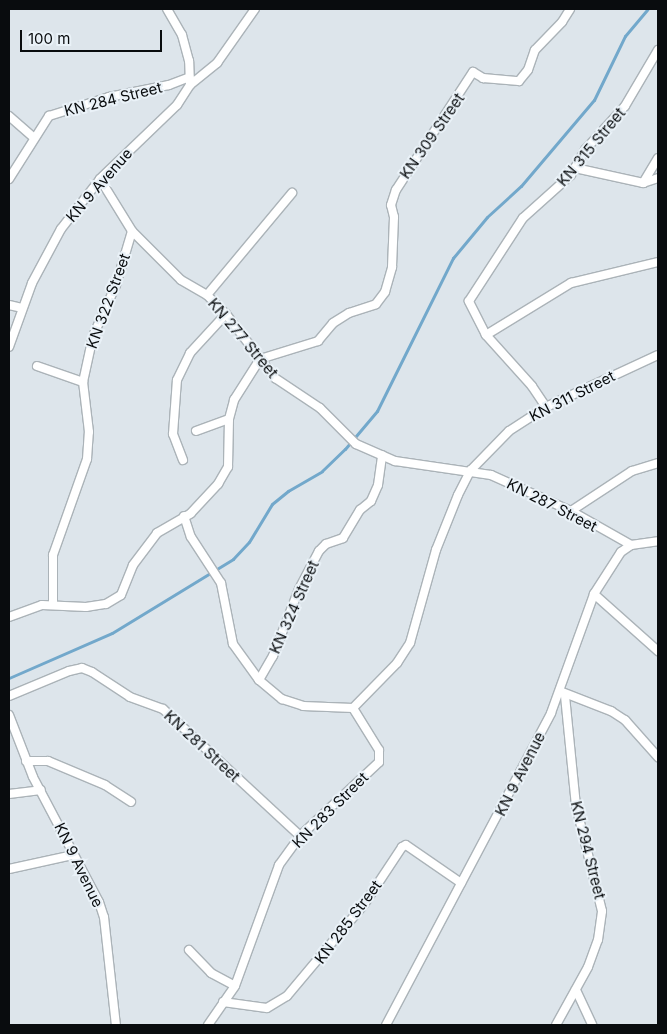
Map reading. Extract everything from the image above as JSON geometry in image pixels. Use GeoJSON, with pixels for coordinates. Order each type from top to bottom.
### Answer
{"type":"FeatureCollection","features":[{"type":"Feature","properties":{"kind":"street"},"geometry":{"type":"LineString","coordinates":[[167,9],[182,34],[190,81],[217,63],[254,9]]}},
{"type":"Feature","properties":{"kind":"street","name":"KN 309 Street"},"geometry":{"type":"LineString","coordinates":[[260,359],[318,341],[333,324],[349,313],[376,304],[384,292],[392,267],[394,216],[391,205],[396,190],[473,72],[483,78],[519,81],[528,70],[535,50],[562,22],[570,9]]}},
{"type":"Feature","properties":{"kind":"street","name":"KN 315 Street"},"geometry":{"type":"LineString","coordinates":[[546,407],[532,386],[486,335],[469,301],[523,218],[560,186],[575,168],[585,150],[630,100],[658,51]]}},
{"type":"Feature","properties":{"kind":"street","name":"KN 284 Street"},"geometry":{"type":"LineString","coordinates":[[9,179],[49,116],[109,97],[190,81]]}},
{"type":"Feature","properties":{"kind":"street","name":"KN 9 Avenue"},"geometry":{"type":"LineString","coordinates":[[9,348],[22,308],[62,229],[100,180],[177,105],[190,81]]}},
{"type":"Feature","properties":{"kind":"street"},"geometry":{"type":"LineString","coordinates":[[9,116],[34,138]]}},
{"type":"Feature","properties":{"kind":"street"},"geometry":{"type":"LineString","coordinates":[[643,183],[658,158]]}},
{"type":"Feature","properties":{"kind":"street"},"geometry":{"type":"LineString","coordinates":[[575,168],[643,183],[658,178]]}},
{"type":"Feature","properties":{"kind":"street","name":"KN 277 Street"},"geometry":{"type":"LineString","coordinates":[[100,180],[132,232],[181,280],[207,295],[226,314],[275,378],[320,408],[346,437],[395,461],[472,470]]}},
{"type":"Feature","properties":{"kind":"street"},"geometry":{"type":"LineString","coordinates":[[207,295],[292,193]]}},
{"type":"Feature","properties":{"kind":"street","name":"KN 322 Street"},"geometry":{"type":"LineString","coordinates":[[53,604],[53,555],[87,459],[89,432],[83,382],[93,336],[116,285],[132,232]]}},
{"type":"Feature","properties":{"kind":"street"},"geometry":{"type":"LineString","coordinates":[[486,335],[571,283],[658,262]]}},
{"type":"Feature","properties":{"kind":"street"},"geometry":{"type":"LineString","coordinates":[[9,305],[22,308]]}},
{"type":"Feature","properties":{"kind":"street"},"geometry":{"type":"LineString","coordinates":[[183,460],[173,434],[176,380],[190,354],[226,314]]}},
{"type":"Feature","properties":{"kind":"street","name":"KN 311 Street"},"geometry":{"type":"LineString","coordinates":[[472,470],[509,431],[546,407],[658,355]]}},
{"type":"Feature","properties":{"kind":"street"},"geometry":{"type":"LineString","coordinates":[[9,617],[31,607],[53,604],[86,607],[106,604],[121,594],[133,564],[157,533],[184,516],[204,500],[228,467],[230,419],[234,400],[260,359]]}},
{"type":"Feature","properties":{"kind":"street"},"geometry":{"type":"LineString","coordinates":[[37,366],[83,382]]}},
{"type":"Feature","properties":{"kind":"street"},"geometry":{"type":"LineString","coordinates":[[196,432],[230,419]]}},
{"type":"Feature","properties":{"kind":"street","name":"KN 324 Street"},"geometry":{"type":"LineString","coordinates":[[259,680],[273,656],[298,589],[319,551],[326,544],[343,538],[360,510],[371,502],[378,485],[382,455]]}},
{"type":"Feature","properties":{"kind":"street"},"geometry":{"type":"LineString","coordinates":[[571,510],[625,475],[658,462]]}},
{"type":"Feature","properties":{"kind":"street"},"geometry":{"type":"LineString","coordinates":[[184,516],[191,537],[221,583],[233,644],[259,680],[282,699],[303,706],[353,708],[397,663],[410,643],[436,550],[458,495],[472,470]]}},
{"type":"Feature","properties":{"kind":"street","name":"KN 287 Street"},"geometry":{"type":"LineString","coordinates":[[472,470],[521,486],[571,510],[631,545]]}},
{"type":"Feature","properties":{"kind":"street"},"geometry":{"type":"LineString","coordinates":[[631,545],[658,541]]}},
{"type":"Feature","properties":{"kind":"street","name":"KN 9 Avenue"},"geometry":{"type":"LineString","coordinates":[[386,1025],[461,883],[488,837],[563,693],[580,628],[594,594],[612,564],[631,545]]}},
{"type":"Feature","properties":{"kind":"street"},"geometry":{"type":"LineString","coordinates":[[594,594],[658,651]]}},
{"type":"Feature","properties":{"kind":"street","name":"KN 281 Street"},"geometry":{"type":"LineString","coordinates":[[9,696],[82,668],[92,672],[130,697],[163,709],[300,836]]}},
{"type":"Feature","properties":{"kind":"street"},"geometry":{"type":"LineString","coordinates":[[563,693],[612,711],[625,720],[658,757]]}},
{"type":"Feature","properties":{"kind":"street","name":"KN 294 Street"},"geometry":{"type":"LineString","coordinates":[[556,1025],[576,990],[598,940],[602,911],[576,806],[563,693]]}},
{"type":"Feature","properties":{"kind":"street","name":"KN 283 Street"},"geometry":{"type":"LineString","coordinates":[[208,1025],[235,986],[279,865],[300,836],[379,762],[379,750],[353,708]]}},
{"type":"Feature","properties":{"kind":"street","name":"KN 9 Avenue"},"geometry":{"type":"LineString","coordinates":[[9,715],[26,761],[73,855],[89,882],[104,918],[116,1025]]}},
{"type":"Feature","properties":{"kind":"street"},"geometry":{"type":"LineString","coordinates":[[26,761],[48,760],[105,785],[131,802]]}},
{"type":"Feature","properties":{"kind":"street"},"geometry":{"type":"LineString","coordinates":[[9,794],[41,790]]}},
{"type":"Feature","properties":{"kind":"street","name":"KN 285 Street"},"geometry":{"type":"LineString","coordinates":[[223,1002],[267,1008],[287,996],[365,902],[402,847],[406,845],[461,883]]}},
{"type":"Feature","properties":{"kind":"street"},"geometry":{"type":"LineString","coordinates":[[9,869],[73,855]]}},
{"type":"Feature","properties":{"kind":"street"},"geometry":{"type":"LineString","coordinates":[[189,950],[211,973],[235,986]]}},
{"type":"Feature","properties":{"kind":"street"},"geometry":{"type":"LineString","coordinates":[[576,990],[592,1025]]}},
{"type":"Feature","properties":{"kind":"waterway"},"geometry":{"type":"LineString","coordinates":[[9,678],[112,633],[233,559],[249,542],[272,504],[288,491],[322,471],[345,449],[377,411],[453,258],[487,217],[521,186],[594,100],[625,36],[648,9]]}}]}
